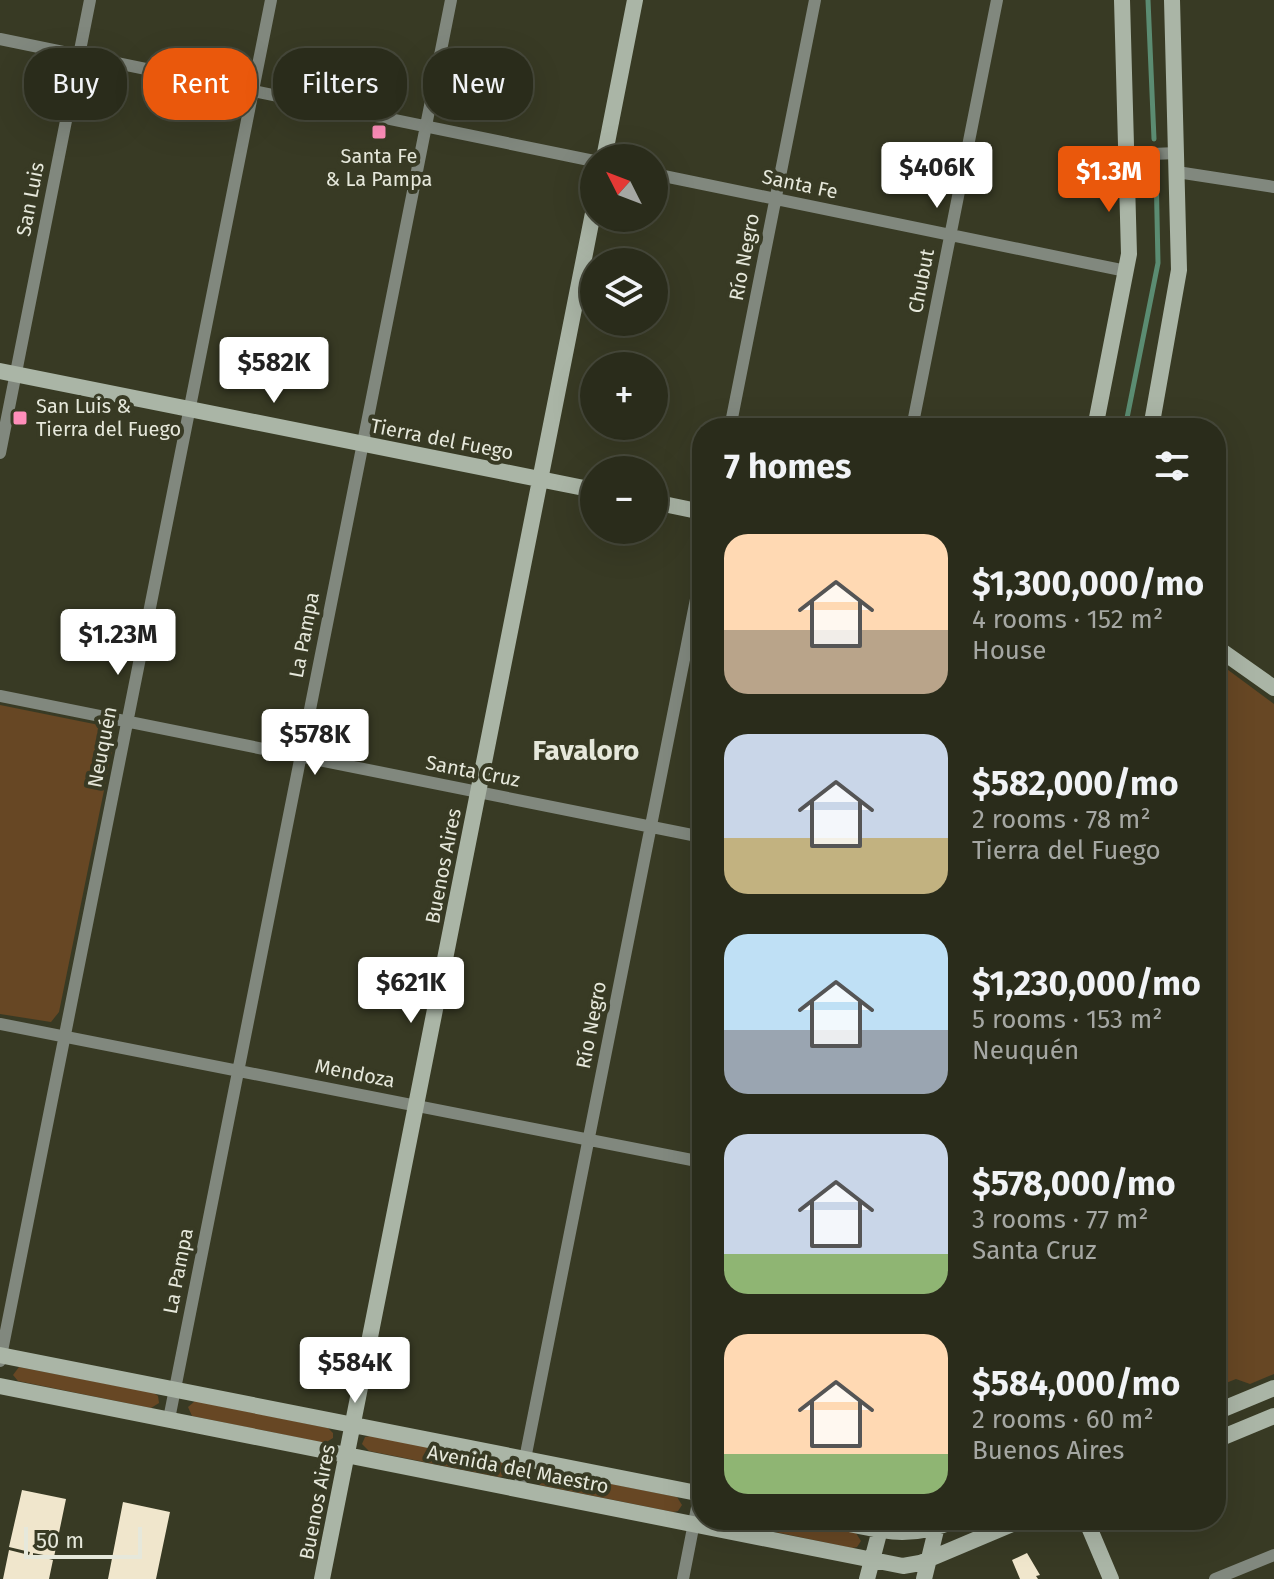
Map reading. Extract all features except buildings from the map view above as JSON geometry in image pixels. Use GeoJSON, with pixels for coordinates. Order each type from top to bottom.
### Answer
{"type":"FeatureCollection","features":[{"type":"Feature","properties":{"kind":"street","name":"San Luis"},"geometry":{"type":"LineString","coordinates":[[81,48],[90,0]]}},
{"type":"Feature","properties":{"kind":"street","name":"Neuquén"},"geometry":{"type":"LineString","coordinates":[[257,71],[271,0]]}},
{"type":"Feature","properties":{"kind":"street","name":"La Pampa"},"geometry":{"type":"LineString","coordinates":[[169,1419],[451,0]]}},
{"type":"Feature","properties":{"kind":"street"},"geometry":{"type":"LineString","coordinates":[[607,144],[635,0]]}},
{"type":"Feature","properties":{"kind":"street","name":"Río Negro"},"geometry":{"type":"LineString","coordinates":[[732,418],[815,0]]}},
{"type":"Feature","properties":{"kind":"street","name":"Chubut"},"geometry":{"type":"LineString","coordinates":[[914,418],[997,0]]}},
{"type":"Feature","properties":{"kind":"street"},"geometry":{"type":"LineString","coordinates":[[1097,418],[1126,271],[1130,235],[1122,0]]}},
{"type":"Feature","properties":{"kind":"street"},"geometry":{"type":"LineString","coordinates":[[1153,418],[1179,270],[1172,0]]}},
{"type":"Feature","properties":{"kind":"street"},"geometry":{"type":"LineString","coordinates":[[0,39],[42,48]]}},
{"type":"Feature","properties":{"kind":"street"},"geometry":{"type":"LineString","coordinates":[[257,92],[580,158]]}},
{"type":"Feature","properties":{"kind":"street","name":"San Luis"},"geometry":{"type":"LineString","coordinates":[[0,453],[8,372],[65,120]]}},
{"type":"Feature","properties":{"kind":"street","name":"Neuquén"},"geometry":{"type":"LineString","coordinates":[[0,1357],[247,120]]}},
{"type":"Feature","properties":{"kind":"street"},"geometry":{"type":"LineString","coordinates":[[1127,155],[1177,153]]}},
{"type":"Feature","properties":{"kind":"street"},"geometry":{"type":"LineString","coordinates":[[1177,172],[1274,187]]}},
{"type":"Feature","properties":{"kind":"street","name":"Santa Fe"},"geometry":{"type":"LineString","coordinates":[[668,177],[1126,271]]}},
{"type":"Feature","properties":{"kind":"street","name":"Buenos Aires"},"geometry":{"type":"LineString","coordinates":[[322,1579],[589,232]]}},
{"type":"Feature","properties":{"kind":"street","name":"Tierra del Fuego"},"geometry":{"type":"LineString","coordinates":[[8,372],[580,487]]}},
{"type":"Feature","properties":{"kind":"street"},"geometry":{"type":"LineString","coordinates":[[668,505],[692,510]]}},
{"type":"Feature","properties":{"kind":"street","name":"Río Negro"},"geometry":{"type":"LineString","coordinates":[[519,1489],[692,620]]}},
{"type":"Feature","properties":{"kind":"street"},"geometry":{"type":"LineString","coordinates":[[1226,654],[1274,688]]}},
{"type":"Feature","properties":{"kind":"street","name":"Santa Cruz"},"geometry":{"type":"LineString","coordinates":[[0,696],[692,835]]}},
{"type":"Feature","properties":{"kind":"street","name":"Mendoza"},"geometry":{"type":"LineString","coordinates":[[0,1024],[692,1160]]}},
{"type":"Feature","properties":{"kind":"street","name":"Avenida del Maestro"},"geometry":{"type":"LineString","coordinates":[[0,1357],[692,1488]]}},
{"type":"Feature","properties":{"kind":"street","name":"Avenida del Maestro"},"geometry":{"type":"LineString","coordinates":[[0,1386],[692,1524]]}},
{"type":"Feature","properties":{"kind":"street"},"geometry":{"type":"LineString","coordinates":[[1226,1408],[1274,1388]]}},
{"type":"Feature","properties":{"kind":"street"},"geometry":{"type":"LineString","coordinates":[[1226,1436],[1274,1416]]}},
{"type":"Feature","properties":{"kind":"street"},"geometry":{"type":"LineString","coordinates":[[683,1579],[692,1530]]}},
{"type":"Feature","properties":{"kind":"street","name":"Avenida del Maestro"},"geometry":{"type":"LineString","coordinates":[[723,1530],[903,1566],[931,1558],[998,1530]]}},
{"type":"Feature","properties":{"kind":"street"},"geometry":{"type":"LineString","coordinates":[[867,1579],[880,1530]]}},
{"type":"Feature","properties":{"kind":"street"},"geometry":{"type":"LineString","coordinates":[[895,1530],[906,1534],[919,1530]]}},
{"type":"Feature","properties":{"kind":"street"},"geometry":{"type":"LineString","coordinates":[[924,1579],[937,1530]]}},
{"type":"Feature","properties":{"kind":"street"},"geometry":{"type":"LineString","coordinates":[[1090,1530],[1111,1579]]}},
{"type":"Feature","properties":{"kind":"street"},"geometry":{"type":"LineString","coordinates":[[1215,1579],[1274,1555]]}},
{"type":"Feature","properties":{"kind":"shaded area"},"geometry":{"type":"Polygon","coordinates":[[[1226,668],[1274,704],[1274,1374],[1250,1384],[1236,1379],[1226,1383],[1226,668]]]}},
{"type":"Feature","properties":{"kind":"shaded area"},"geometry":{"type":"Polygon","coordinates":[[[0,705],[104,726],[112,730],[115,736],[59,1012],[51,1022],[0,1014],[0,705]]]}},
{"type":"Feature","properties":{"kind":"shaded area"},"geometry":{"type":"Polygon","coordinates":[[[19,1367],[154,1393],[159,1403],[151,1408],[18,1381],[13,1375],[19,1367]]]}},
{"type":"Feature","properties":{"kind":"shaded area"},"geometry":{"type":"Polygon","coordinates":[[[195,1401],[328,1428],[333,1438],[325,1443],[192,1416],[188,1407],[195,1401]]]}},
{"type":"Feature","properties":{"kind":"shaded area"},"geometry":{"type":"Polygon","coordinates":[[[365,1437],[503,1462],[508,1470],[500,1477],[369,1451],[362,1444],[365,1437]]]}},
{"type":"Feature","properties":{"kind":"shaded area"},"geometry":{"type":"Polygon","coordinates":[[[546,1471],[677,1497],[682,1505],[673,1512],[540,1485],[536,1476],[546,1471]]]}},
{"type":"Feature","properties":{"kind":"shaded area"},"geometry":{"type":"Polygon","coordinates":[[[766,1530],[841,1530],[856,1533],[861,1541],[852,1548],[766,1530]]]}},
{"type":"Feature","properties":{"kind":"waterway"},"geometry":{"type":"LineString","coordinates":[[1148,0],[1154,139]]}},
{"type":"Feature","properties":{"kind":"waterway"},"geometry":{"type":"LineString","coordinates":[[1127,418],[1158,263],[1156,168]]}},
{"type":"Feature","properties":{"kind":"place","name":"Santa Fe & La Pampa"},"geometry":{"type":"Point","coordinates":[379,132]}},
{"type":"Feature","properties":{"kind":"place","name":"San Luis & Tierra del Fuego"},"geometry":{"type":"Point","coordinates":[20,418]}},
{"type":"Feature","properties":{"kind":"district","name":"Favaloro"},"geometry":{"type":"Point","coordinates":[586,750]}}]}
